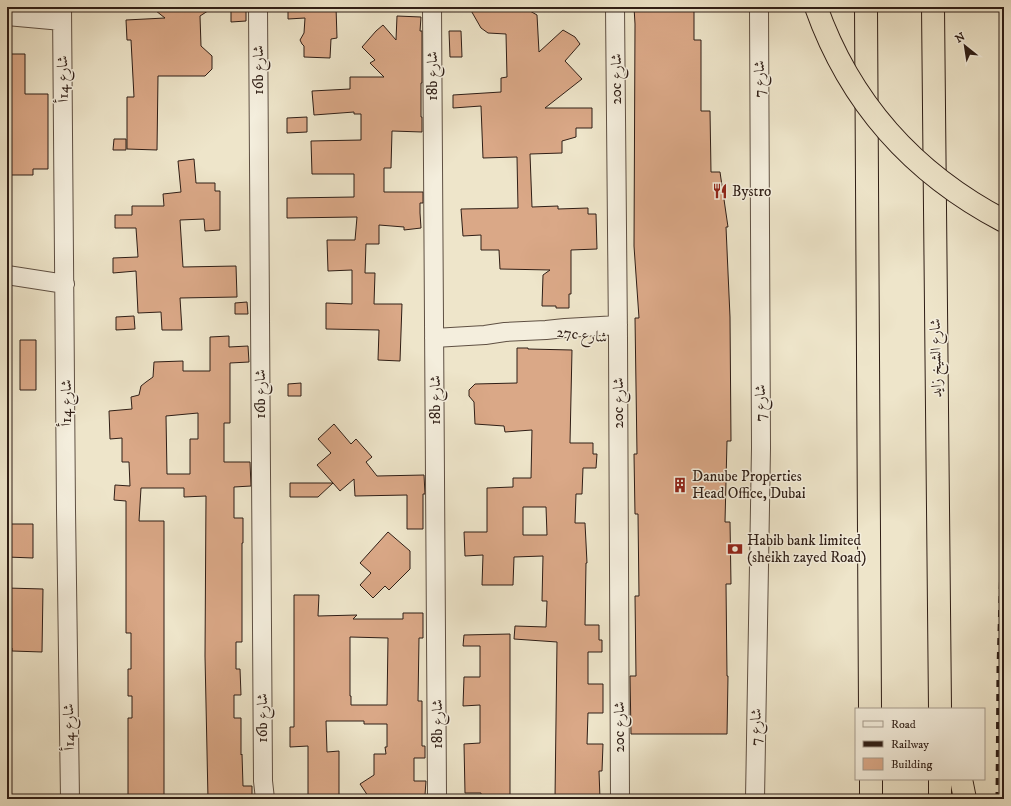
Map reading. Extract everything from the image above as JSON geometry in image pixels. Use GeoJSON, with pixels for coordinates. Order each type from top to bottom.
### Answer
{"type":"FeatureCollection","features":[{"type":"Feature","properties":{"kind":"highway"},"geometry":{"type":"LineString","coordinates":[[816,7],[833,50],[846,75],[878,121],[916,162],[938,180],[984,211],[1004,221]]}},
{"type":"Feature","properties":{"kind":"highway"},"geometry":{"type":"LineString","coordinates":[[866,7],[870,708]]}},
{"type":"Feature","properties":{"kind":"highway","name":"شارع الشيخ زايد"},"geometry":{"type":"LineString","coordinates":[[933,7],[940,708]]}},
{"type":"Feature","properties":{"kind":"highway"},"geometry":{"type":"LineString","coordinates":[[871,780],[871,799]]}},
{"type":"Feature","properties":{"kind":"highway"},"geometry":{"type":"LineString","coordinates":[[940,780],[940,799]]}},
{"type":"Feature","properties":{"kind":"highway"},"geometry":{"type":"LineString","coordinates":[[961,780],[965,799]]}},
{"type":"Feature","properties":{"kind":"street"},"geometry":{"type":"LineString","coordinates":[[7,7],[62,12]]}},
{"type":"Feature","properties":{"kind":"street","name":"16b شارع"},"geometry":{"type":"LineString","coordinates":[[258,7],[263,781],[265,799]]}},
{"type":"Feature","properties":{"kind":"street","name":"18b شارع"},"geometry":{"type":"LineString","coordinates":[[432,7],[437,797]]}},
{"type":"Feature","properties":{"kind":"street","name":"20c شارع"},"geometry":{"type":"LineString","coordinates":[[615,7],[620,799]]}},
{"type":"Feature","properties":{"kind":"street","name":"شارع 7"},"geometry":{"type":"LineString","coordinates":[[755,799],[760,448],[759,7]]}},
{"type":"Feature","properties":{"kind":"street"},"geometry":{"type":"LineString","coordinates":[[7,16],[62,12]]}},
{"type":"Feature","properties":{"kind":"street","name":"شارع 14أ"},"geometry":{"type":"LineString","coordinates":[[62,12],[70,799]]}},
{"type":"Feature","properties":{"kind":"street"},"geometry":{"type":"LineString","coordinates":[[7,271],[65,277]]}},
{"type":"Feature","properties":{"kind":"street"},"geometry":{"type":"LineString","coordinates":[[7,275],[65,277]]}},
{"type":"Feature","properties":{"kind":"street","name":"27c شارع"},"geometry":{"type":"LineString","coordinates":[[434,332],[486,329],[505,332],[546,330],[565,334],[618,332]]}},
{"type":"Feature","properties":{"kind":"street","name":"16b شارع"},"geometry":{"type":"LineString","coordinates":[[260,799],[263,781]]}},
{"type":"Feature","properties":{"kind":"building"},"geometry":{"type":"Polygon","coordinates":[[[151,7],[214,7],[200,16],[201,46],[212,56],[212,69],[205,76],[158,76],[157,150],[127,149],[127,97],[134,97],[131,40],[127,40],[126,20],[165,18],[151,7]]]}},
{"type":"Feature","properties":{"kind":"building"},"geometry":{"type":"Polygon","coordinates":[[[231,7],[246,7],[246,21],[231,22],[231,7]]]}},
{"type":"Feature","properties":{"kind":"building"},"geometry":{"type":"Polygon","coordinates":[[[288,7],[336,7],[337,38],[331,39],[330,58],[304,57],[304,46],[300,40],[304,33],[305,18],[288,19],[288,7]]]}},
{"type":"Feature","properties":{"kind":"building"},"geometry":{"type":"Polygon","coordinates":[[[469,7],[523,7],[537,15],[539,52],[563,30],[575,37],[580,44],[565,61],[582,79],[545,108],[592,108],[592,128],[576,128],[576,137],[562,141],[562,153],[530,154],[532,207],[558,206],[558,209],[588,208],[588,214],[596,214],[597,249],[571,250],[571,294],[569,294],[569,308],[542,306],[543,275],[550,270],[500,269],[499,250],[481,250],[481,235],[463,236],[461,209],[518,208],[517,157],[483,158],[481,106],[453,108],[453,95],[501,92],[501,78],[507,77],[506,34],[488,33],[481,28],[469,7]]]}},
{"type":"Feature","properties":{"kind":"building"},"geometry":{"type":"Polygon","coordinates":[[[634,7],[694,7],[694,40],[701,40],[701,111],[710,111],[711,172],[720,172],[728,227],[726,227],[730,317],[731,441],[727,441],[725,522],[730,522],[731,584],[726,584],[728,676],[727,734],[631,734],[630,676],[636,676],[635,596],[639,596],[638,514],[635,514],[634,454],[637,454],[635,318],[639,318],[634,246],[634,7]]]}},
{"type":"Feature","properties":{"kind":"building"},"geometry":{"type":"Polygon","coordinates":[[[397,16],[421,17],[422,132],[392,131],[391,168],[384,168],[384,192],[423,192],[423,203],[420,203],[421,228],[404,230],[404,227],[379,225],[379,244],[366,244],[365,273],[375,273],[374,304],[402,304],[400,361],[378,360],[379,330],[326,329],[326,303],[352,304],[352,270],[328,271],[327,240],[355,240],[357,217],[287,218],[287,198],[354,197],[354,174],[312,174],[311,141],[361,140],[361,114],[354,114],[354,112],[314,115],[312,91],[350,89],[350,77],[384,77],[370,63],[375,60],[362,47],[383,25],[396,40],[397,16]]]}},
{"type":"Feature","properties":{"kind":"building"},"geometry":{"type":"Polygon","coordinates":[[[449,31],[461,31],[462,57],[450,57],[449,31]]]}},
{"type":"Feature","properties":{"kind":"building"},"geometry":{"type":"Polygon","coordinates":[[[7,54],[25,54],[25,94],[48,94],[48,169],[33,169],[33,175],[7,175],[7,54]]]}},
{"type":"Feature","properties":{"kind":"building"},"geometry":{"type":"Polygon","coordinates":[[[307,117],[307,132],[287,133],[287,118],[307,117]]]}},
{"type":"Feature","properties":{"kind":"building"},"geometry":{"type":"Polygon","coordinates":[[[114,139],[126,139],[126,150],[113,150],[114,139]]]}},
{"type":"Feature","properties":{"kind":"building"},"geometry":{"type":"Polygon","coordinates":[[[194,159],[196,183],[215,183],[215,191],[220,191],[220,230],[205,231],[204,219],[180,220],[183,267],[236,266],[237,297],[180,298],[182,330],[162,330],[161,312],[138,313],[136,271],[113,273],[113,258],[138,257],[136,228],[115,228],[115,215],[132,215],[132,206],[164,206],[163,194],[181,192],[178,161],[194,159]]]}},
{"type":"Feature","properties":{"kind":"building"},"geometry":{"type":"Polygon","coordinates":[[[247,302],[248,314],[235,314],[235,303],[247,302]]]}},
{"type":"Feature","properties":{"kind":"building"},"geometry":{"type":"Polygon","coordinates":[[[134,316],[135,329],[116,330],[116,317],[134,316]]]}},
{"type":"Feature","properties":{"kind":"building"},"geometry":{"type":"Polygon","coordinates":[[[229,336],[229,347],[248,346],[249,362],[230,363],[230,423],[224,423],[224,462],[250,462],[251,486],[234,487],[234,518],[243,518],[243,543],[242,642],[236,642],[236,669],[240,669],[241,695],[234,695],[234,718],[241,718],[243,786],[252,786],[252,797],[237,799],[208,799],[205,656],[206,496],[184,497],[184,488],[141,488],[139,521],[164,521],[164,799],[128,799],[128,718],[132,718],[132,696],[128,696],[128,669],[131,669],[131,633],[126,633],[126,501],[114,500],[115,485],[130,486],[129,462],[122,462],[122,438],[110,439],[109,411],[132,409],[131,397],[139,395],[141,386],[153,377],[154,362],[183,361],[183,371],[210,371],[210,337],[229,336]],[[198,413],[166,416],[167,474],[190,474],[190,439],[198,439],[198,413]]]}},
{"type":"Feature","properties":{"kind":"building"},"geometry":{"type":"Polygon","coordinates":[[[20,340],[36,340],[36,390],[20,390],[20,340]]]}},
{"type":"Feature","properties":{"kind":"building"},"geometry":{"type":"Polygon","coordinates":[[[517,348],[572,350],[570,443],[593,443],[593,454],[597,454],[596,468],[583,468],[582,494],[576,494],[575,523],[585,523],[587,563],[585,625],[599,625],[599,640],[602,640],[602,652],[588,652],[588,684],[603,684],[603,713],[588,713],[587,744],[603,744],[602,771],[599,771],[600,799],[555,799],[557,642],[514,639],[515,626],[546,627],[547,601],[542,601],[543,556],[514,557],[513,585],[482,585],[483,555],[465,556],[464,532],[487,532],[487,488],[513,487],[513,478],[531,478],[532,430],[505,432],[504,426],[475,424],[474,402],[469,396],[469,390],[475,384],[517,383],[517,348]],[[523,507],[523,535],[547,535],[546,507],[523,507]]]}},
{"type":"Feature","properties":{"kind":"building"},"geometry":{"type":"Polygon","coordinates":[[[301,383],[301,396],[288,396],[288,384],[301,383]]]}},
{"type":"Feature","properties":{"kind":"building"},"geometry":{"type":"Polygon","coordinates":[[[334,424],[351,444],[356,439],[372,457],[366,462],[377,476],[424,475],[425,494],[423,494],[423,529],[407,529],[407,495],[355,496],[354,479],[340,491],[317,465],[331,453],[318,439],[334,424]]]}},
{"type":"Feature","properties":{"kind":"building"},"geometry":{"type":"Polygon","coordinates":[[[290,483],[333,483],[318,497],[290,497],[290,483]]]}},
{"type":"Feature","properties":{"kind":"building"},"geometry":{"type":"Polygon","coordinates":[[[7,524],[33,524],[33,558],[7,557],[7,524]]]}},
{"type":"Feature","properties":{"kind":"building"},"geometry":{"type":"Polygon","coordinates":[[[388,532],[410,551],[410,569],[389,590],[385,586],[373,598],[360,585],[371,573],[360,563],[388,532]]]}},
{"type":"Feature","properties":{"kind":"building"},"geometry":{"type":"Polygon","coordinates":[[[7,588],[43,589],[42,652],[12,651],[12,648],[7,648],[7,588]]]}},
{"type":"Feature","properties":{"kind":"building"},"geometry":{"type":"Polygon","coordinates":[[[294,595],[319,595],[318,616],[357,615],[353,619],[403,619],[403,613],[423,613],[423,638],[419,638],[418,701],[422,701],[422,746],[425,746],[425,758],[414,758],[414,781],[426,781],[425,795],[416,795],[416,799],[370,799],[360,784],[374,775],[374,754],[386,754],[385,747],[387,747],[387,724],[364,724],[364,721],[326,721],[327,752],[339,751],[339,797],[308,798],[308,746],[290,747],[290,727],[294,727],[294,595]],[[350,637],[351,705],[387,705],[388,638],[350,637]]]}},
{"type":"Feature","properties":{"kind":"building"},"geometry":{"type":"Polygon","coordinates":[[[510,634],[510,799],[481,799],[481,793],[465,793],[464,744],[480,743],[480,705],[463,706],[464,677],[480,677],[480,646],[463,646],[464,635],[510,634]]]}},
{"type":"Feature","properties":{"kind":"railway"},"geometry":{"type":"LineString","coordinates":[[997,799],[998,668],[1004,458]]}},
{"type":"Feature","properties":{"kind":"place","name":"Bystro"},"geometry":{"type":"Point","coordinates":[720,191]}},
{"type":"Feature","properties":{"kind":"place","name":"Danube Properties Head Office, Dubai"},"geometry":{"type":"Point","coordinates":[680,485]}},
{"type":"Feature","properties":{"kind":"place","name":"Habib bank limited (sheikh zayed Road)"},"geometry":{"type":"Point","coordinates":[735,549]}}]}
